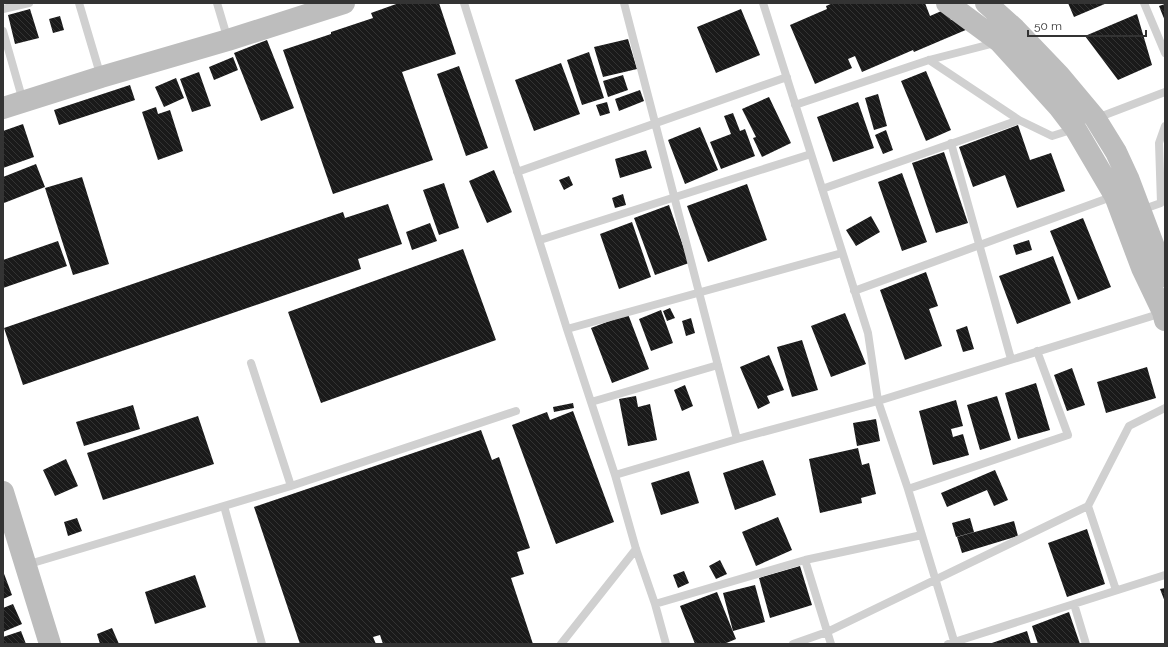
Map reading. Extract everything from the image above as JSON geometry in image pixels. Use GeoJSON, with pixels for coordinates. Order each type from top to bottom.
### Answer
{"type":"FeatureCollection","features":[{"type":"Feature","properties":{"kind":"street"},"geometry":{"type":"LineString","coordinates":[[13,105],[344,3]]}},
{"type":"Feature","properties":{"kind":"street"},"geometry":{"type":"LineString","coordinates":[[946,3],[1000,42],[1059,107],[1075,128],[1156,268]]}},
{"type":"Feature","properties":{"kind":"street"},"geometry":{"type":"LineString","coordinates":[[986,3],[1015,29],[1059,76],[1095,118],[1116,152],[1140,210],[1156,268],[1164,316]]}},
{"type":"Feature","properties":{"kind":"street"},"geometry":{"type":"LineString","coordinates":[[3,492],[50,644]]}},
{"type":"Feature","properties":{"kind":"lane"},"geometry":{"type":"LineString","coordinates":[[3,9],[29,3]]}},
{"type":"Feature","properties":{"kind":"lane"},"geometry":{"type":"LineString","coordinates":[[78,3],[101,77]]}},
{"type":"Feature","properties":{"kind":"lane"},"geometry":{"type":"LineString","coordinates":[[217,3],[228,40]]}},
{"type":"Feature","properties":{"kind":"lane"},"geometry":{"type":"LineString","coordinates":[[464,3],[567,329],[615,475],[666,644]]}},
{"type":"Feature","properties":{"kind":"lane"},"geometry":{"type":"LineString","coordinates":[[624,3],[737,439]]}},
{"type":"Feature","properties":{"kind":"lane"},"geometry":{"type":"LineString","coordinates":[[763,3],[868,333],[878,401],[922,534],[952,643],[1165,575]]}},
{"type":"Feature","properties":{"kind":"lane"},"geometry":{"type":"LineString","coordinates":[[1144,3],[1165,53]]}},
{"type":"Feature","properties":{"kind":"lane"},"geometry":{"type":"LineString","coordinates":[[3,30],[13,105]]}},
{"type":"Feature","properties":{"kind":"lane"},"geometry":{"type":"LineString","coordinates":[[795,105],[929,60],[1000,42]]}},
{"type":"Feature","properties":{"kind":"lane"},"geometry":{"type":"LineString","coordinates":[[929,60],[1019,120],[1052,136],[1075,128]]}},
{"type":"Feature","properties":{"kind":"lane"},"geometry":{"type":"LineString","coordinates":[[517,172],[787,77]]}},
{"type":"Feature","properties":{"kind":"lane"},"geometry":{"type":"LineString","coordinates":[[1095,118],[1165,92]]}},
{"type":"Feature","properties":{"kind":"lane"},"geometry":{"type":"LineString","coordinates":[[822,189],[1019,120]]}},
{"type":"Feature","properties":{"kind":"lane"},"geometry":{"type":"LineString","coordinates":[[1140,210],[1163,202],[1159,143],[1165,126]]}},
{"type":"Feature","properties":{"kind":"lane"},"geometry":{"type":"LineString","coordinates":[[951,143],[1011,359]]}},
{"type":"Feature","properties":{"kind":"lane"},"geometry":{"type":"LineString","coordinates":[[540,240],[811,154]]}},
{"type":"Feature","properties":{"kind":"lane"},"geometry":{"type":"LineString","coordinates":[[854,291],[1115,196]]}},
{"type":"Feature","properties":{"kind":"lane"},"geometry":{"type":"LineString","coordinates":[[567,329],[842,253]]}},
{"type":"Feature","properties":{"kind":"lane"},"geometry":{"type":"LineString","coordinates":[[615,475],[737,439],[878,401],[1037,351],[1164,316]]}},
{"type":"Feature","properties":{"kind":"lane"},"geometry":{"type":"LineString","coordinates":[[908,490],[1068,435],[1037,351]]}},
{"type":"Feature","properties":{"kind":"lane"},"geometry":{"type":"LineString","coordinates":[[251,363],[291,486]]}},
{"type":"Feature","properties":{"kind":"lane"},"geometry":{"type":"LineString","coordinates":[[591,402],[718,365]]}},
{"type":"Feature","properties":{"kind":"lane"},"geometry":{"type":"LineString","coordinates":[[792,644],[828,632],[1088,506],[1129,426],[1165,408]]}},
{"type":"Feature","properties":{"kind":"lane"},"geometry":{"type":"LineString","coordinates":[[25,565],[291,486],[516,411]]}},
{"type":"Feature","properties":{"kind":"lane"},"geometry":{"type":"LineString","coordinates":[[224,506],[262,644]]}},
{"type":"Feature","properties":{"kind":"lane"},"geometry":{"type":"LineString","coordinates":[[1088,506],[1116,590]]}},
{"type":"Feature","properties":{"kind":"lane"},"geometry":{"type":"LineString","coordinates":[[655,604],[805,560],[922,534]]}},
{"type":"Feature","properties":{"kind":"lane"},"geometry":{"type":"LineString","coordinates":[[561,644],[636,548]]}},
{"type":"Feature","properties":{"kind":"lane"},"geometry":{"type":"LineString","coordinates":[[805,560],[831,644]]}},
{"type":"Feature","properties":{"kind":"lane"},"geometry":{"type":"LineString","coordinates":[[1074,604],[1086,644]]}},
{"type":"Feature","properties":{"kind":"building"},"geometry":{"type":"Polygon","coordinates":[[[399,3],[439,3],[456,54],[402,72],[433,160],[333,194],[283,50],[373,18],[371,13],[399,3]]]}},
{"type":"Feature","properties":{"kind":"building"},"geometry":{"type":"Polygon","coordinates":[[[833,3],[925,3],[930,16],[946,9],[951,20],[962,16],[968,29],[914,52],[913,50],[862,72],[855,56],[848,59],[852,68],[815,84],[790,25],[827,9],[826,6],[833,3]]]}},
{"type":"Feature","properties":{"kind":"building"},"geometry":{"type":"Polygon","coordinates":[[[1068,3],[1107,3],[1074,17],[1068,3]]]}},
{"type":"Feature","properties":{"kind":"building"},"geometry":{"type":"Polygon","coordinates":[[[1165,4],[1165,21],[1159,6],[1165,4]]]}},
{"type":"Feature","properties":{"kind":"building"},"geometry":{"type":"Polygon","coordinates":[[[30,9],[39,38],[15,44],[8,15],[30,9]]]}},
{"type":"Feature","properties":{"kind":"building"},"geometry":{"type":"Polygon","coordinates":[[[741,9],[760,55],[716,73],[697,27],[741,9]]]}},
{"type":"Feature","properties":{"kind":"building"},"geometry":{"type":"Polygon","coordinates":[[[1137,14],[1152,65],[1118,80],[1085,36],[1137,14]]]}},
{"type":"Feature","properties":{"kind":"building"},"geometry":{"type":"Polygon","coordinates":[[[60,16],[64,30],[53,33],[49,19],[60,16]]]}},
{"type":"Feature","properties":{"kind":"building"},"geometry":{"type":"Polygon","coordinates":[[[628,39],[637,69],[603,77],[594,47],[628,39]]]}},
{"type":"Feature","properties":{"kind":"building"},"geometry":{"type":"Polygon","coordinates":[[[267,40],[294,108],[261,121],[234,53],[267,40]]]}},
{"type":"Feature","properties":{"kind":"building"},"geometry":{"type":"Polygon","coordinates":[[[589,52],[604,98],[582,105],[567,60],[589,52]]]}},
{"type":"Feature","properties":{"kind":"building"},"geometry":{"type":"Polygon","coordinates":[[[233,57],[238,70],[214,80],[209,67],[233,57]]]}},
{"type":"Feature","properties":{"kind":"building"},"geometry":{"type":"Polygon","coordinates":[[[561,63],[580,114],[534,131],[515,80],[561,63]]]}},
{"type":"Feature","properties":{"kind":"building"},"geometry":{"type":"Polygon","coordinates":[[[459,66],[488,148],[466,156],[437,74],[459,66]]]}},
{"type":"Feature","properties":{"kind":"building"},"geometry":{"type":"Polygon","coordinates":[[[926,71],[951,130],[926,141],[901,81],[926,71]]]}},
{"type":"Feature","properties":{"kind":"building"},"geometry":{"type":"Polygon","coordinates":[[[199,72],[211,106],[192,112],[180,79],[199,72]]]}},
{"type":"Feature","properties":{"kind":"building"},"geometry":{"type":"Polygon","coordinates":[[[623,75],[628,90],[608,97],[603,81],[623,75]]]}},
{"type":"Feature","properties":{"kind":"building"},"geometry":{"type":"Polygon","coordinates":[[[176,78],[184,98],[164,107],[155,87],[176,78]]]}},
{"type":"Feature","properties":{"kind":"building"},"geometry":{"type":"Polygon","coordinates":[[[130,85],[135,100],[59,125],[54,110],[130,85]]]}},
{"type":"Feature","properties":{"kind":"building"},"geometry":{"type":"Polygon","coordinates":[[[640,90],[644,101],[619,111],[615,99],[640,90]]]}},
{"type":"Feature","properties":{"kind":"building"},"geometry":{"type":"Polygon","coordinates":[[[878,94],[887,126],[874,130],[865,98],[878,94]]]}},
{"type":"Feature","properties":{"kind":"building"},"geometry":{"type":"Polygon","coordinates":[[[769,97],[791,143],[762,157],[753,138],[756,137],[742,109],[769,97]]]}},
{"type":"Feature","properties":{"kind":"building"},"geometry":{"type":"Polygon","coordinates":[[[607,102],[610,113],[600,116],[596,105],[607,102]]]}},
{"type":"Feature","properties":{"kind":"building"},"geometry":{"type":"Polygon","coordinates":[[[858,102],[874,148],[833,162],[817,117],[858,102]]]}},
{"type":"Feature","properties":{"kind":"building"},"geometry":{"type":"Polygon","coordinates":[[[156,107],[158,114],[170,110],[183,151],[158,160],[142,112],[156,107]]]}},
{"type":"Feature","properties":{"kind":"building"},"geometry":{"type":"Polygon","coordinates":[[[733,113],[740,131],[745,129],[755,156],[721,169],[710,142],[731,134],[724,116],[733,113]]]}},
{"type":"Feature","properties":{"kind":"building"},"geometry":{"type":"Polygon","coordinates":[[[23,124],[34,157],[3,168],[3,131],[23,124]]]}},
{"type":"Feature","properties":{"kind":"building"},"geometry":{"type":"Polygon","coordinates":[[[1018,125],[1030,160],[1051,153],[1065,191],[1017,208],[1005,175],[973,187],[959,147],[1018,125]]]}},
{"type":"Feature","properties":{"kind":"building"},"geometry":{"type":"Polygon","coordinates":[[[700,127],[718,170],[685,184],[668,140],[700,127]]]}},
{"type":"Feature","properties":{"kind":"building"},"geometry":{"type":"Polygon","coordinates":[[[886,130],[893,150],[883,154],[875,135],[886,130]]]}},
{"type":"Feature","properties":{"kind":"building"},"geometry":{"type":"Polygon","coordinates":[[[646,150],[652,168],[620,178],[615,159],[646,150]]]}},
{"type":"Feature","properties":{"kind":"building"},"geometry":{"type":"Polygon","coordinates":[[[944,152],[968,223],[936,233],[912,163],[944,152]]]}},
{"type":"Feature","properties":{"kind":"building"},"geometry":{"type":"Polygon","coordinates":[[[36,164],[45,187],[4,203],[3,177],[36,164]]]}},
{"type":"Feature","properties":{"kind":"building"},"geometry":{"type":"Polygon","coordinates":[[[494,170],[512,212],[487,223],[469,181],[494,170]]]}},
{"type":"Feature","properties":{"kind":"building"},"geometry":{"type":"Polygon","coordinates":[[[902,173],[927,242],[902,251],[878,182],[902,173]]]}},
{"type":"Feature","properties":{"kind":"building"},"geometry":{"type":"Polygon","coordinates":[[[569,176],[573,185],[564,190],[559,180],[569,176]]]}},
{"type":"Feature","properties":{"kind":"building"},"geometry":{"type":"Polygon","coordinates":[[[82,177],[109,264],[73,275],[45,188],[82,177]]]}},
{"type":"Feature","properties":{"kind":"building"},"geometry":{"type":"Polygon","coordinates":[[[444,183],[459,228],[439,235],[423,190],[444,183]]]}},
{"type":"Feature","properties":{"kind":"building"},"geometry":{"type":"Polygon","coordinates":[[[747,184],[767,240],[708,262],[687,206],[747,184]]]}},
{"type":"Feature","properties":{"kind":"building"},"geometry":{"type":"Polygon","coordinates":[[[623,194],[626,205],[615,208],[612,198],[623,194]]]}},
{"type":"Feature","properties":{"kind":"building"},"geometry":{"type":"Polygon","coordinates":[[[388,204],[402,244],[358,259],[361,269],[23,385],[4,328],[343,212],[345,218],[388,204]]]}},
{"type":"Feature","properties":{"kind":"building"},"geometry":{"type":"Polygon","coordinates":[[[669,205],[689,263],[655,275],[634,218],[669,205]]]}},
{"type":"Feature","properties":{"kind":"building"},"geometry":{"type":"Polygon","coordinates":[[[871,216],[880,232],[856,246],[846,230],[871,216]]]}},
{"type":"Feature","properties":{"kind":"building"},"geometry":{"type":"Polygon","coordinates":[[[1083,218],[1111,287],[1078,300],[1050,231],[1083,218]]]}},
{"type":"Feature","properties":{"kind":"building"},"geometry":{"type":"Polygon","coordinates":[[[632,222],[651,277],[619,289],[600,234],[632,222]]]}},
{"type":"Feature","properties":{"kind":"building"},"geometry":{"type":"Polygon","coordinates":[[[430,223],[437,241],[412,250],[406,232],[430,223]]]}},
{"type":"Feature","properties":{"kind":"building"},"geometry":{"type":"Polygon","coordinates":[[[1029,240],[1032,250],[1016,255],[1013,245],[1029,240]]]}},
{"type":"Feature","properties":{"kind":"building"},"geometry":{"type":"Polygon","coordinates":[[[58,241],[67,266],[3,288],[3,260],[58,241]]]}},
{"type":"Feature","properties":{"kind":"building"},"geometry":{"type":"Polygon","coordinates":[[[463,249],[496,340],[321,403],[288,312],[463,249]]]}},
{"type":"Feature","properties":{"kind":"building"},"geometry":{"type":"Polygon","coordinates":[[[1053,256],[1071,303],[1017,324],[999,276],[1053,256]]]}},
{"type":"Feature","properties":{"kind":"building"},"geometry":{"type":"Polygon","coordinates":[[[926,272],[938,306],[929,309],[942,346],[905,360],[880,290],[926,272]]]}},
{"type":"Feature","properties":{"kind":"building"},"geometry":{"type":"Polygon","coordinates":[[[670,308],[675,318],[667,321],[663,311],[670,308]]]}},
{"type":"Feature","properties":{"kind":"building"},"geometry":{"type":"Polygon","coordinates":[[[661,310],[673,343],[651,351],[639,319],[661,310]]]}},
{"type":"Feature","properties":{"kind":"building"},"geometry":{"type":"Polygon","coordinates":[[[845,313],[866,364],[831,377],[811,326],[845,313]]]}},
{"type":"Feature","properties":{"kind":"building"},"geometry":{"type":"Polygon","coordinates":[[[628,314],[649,369],[612,383],[591,328],[628,314]]]}},
{"type":"Feature","properties":{"kind":"building"},"geometry":{"type":"Polygon","coordinates":[[[691,318],[695,333],[686,336],[682,321],[691,318]]]}},
{"type":"Feature","properties":{"kind":"building"},"geometry":{"type":"Polygon","coordinates":[[[967,326],[974,349],[963,352],[956,330],[967,326]]]}},
{"type":"Feature","properties":{"kind":"building"},"geometry":{"type":"Polygon","coordinates":[[[802,340],[818,390],[792,397],[777,347],[802,340]]]}},
{"type":"Feature","properties":{"kind":"building"},"geometry":{"type":"Polygon","coordinates":[[[769,355],[784,390],[767,396],[770,403],[758,409],[740,367],[769,355]]]}},
{"type":"Feature","properties":{"kind":"building"},"geometry":{"type":"Polygon","coordinates":[[[1147,367],[1156,398],[1106,413],[1097,382],[1147,367]]]}},
{"type":"Feature","properties":{"kind":"building"},"geometry":{"type":"Polygon","coordinates":[[[1072,368],[1085,405],[1067,411],[1054,375],[1072,368]]]}},
{"type":"Feature","properties":{"kind":"building"},"geometry":{"type":"Polygon","coordinates":[[[1036,383],[1050,430],[1018,439],[1005,393],[1036,383]]]}},
{"type":"Feature","properties":{"kind":"building"},"geometry":{"type":"Polygon","coordinates":[[[685,385],[693,406],[682,411],[674,390],[685,385]]]}},
{"type":"Feature","properties":{"kind":"building"},"geometry":{"type":"Polygon","coordinates":[[[636,396],[638,407],[650,404],[657,440],[628,446],[619,399],[636,396]]]}},
{"type":"Feature","properties":{"kind":"building"},"geometry":{"type":"Polygon","coordinates":[[[997,396],[1011,440],[980,450],[967,405],[997,396]]]}},
{"type":"Feature","properties":{"kind":"building"},"geometry":{"type":"Polygon","coordinates":[[[956,400],[963,426],[951,429],[953,437],[963,434],[969,455],[933,465],[919,411],[956,400]]]}},
{"type":"Feature","properties":{"kind":"building"},"geometry":{"type":"Polygon","coordinates":[[[573,403],[574,408],[554,412],[553,407],[573,403]]]}},
{"type":"Feature","properties":{"kind":"building"},"geometry":{"type":"Polygon","coordinates":[[[133,405],[140,429],[84,446],[76,422],[133,405]]]}},
{"type":"Feature","properties":{"kind":"building"},"geometry":{"type":"Polygon","coordinates":[[[573,411],[614,522],[556,544],[512,425],[547,412],[550,420],[573,411]]]}},
{"type":"Feature","properties":{"kind":"building"},"geometry":{"type":"Polygon","coordinates":[[[198,416],[214,464],[103,500],[87,453],[198,416]]]}},
{"type":"Feature","properties":{"kind":"building"},"geometry":{"type":"Polygon","coordinates":[[[876,419],[880,441],[857,446],[853,423],[876,419]]]}},
{"type":"Feature","properties":{"kind":"building"},"geometry":{"type":"Polygon","coordinates":[[[481,430],[492,460],[499,457],[530,548],[517,552],[524,574],[511,578],[533,644],[383,644],[380,635],[373,637],[376,644],[300,644],[254,507],[481,430]]]}},
{"type":"Feature","properties":{"kind":"building"},"geometry":{"type":"Polygon","coordinates":[[[858,448],[862,465],[869,463],[876,494],[861,498],[862,503],[820,513],[809,459],[858,448]]]}},
{"type":"Feature","properties":{"kind":"building"},"geometry":{"type":"Polygon","coordinates":[[[66,459],[78,486],[55,496],[43,470],[66,459]]]}},
{"type":"Feature","properties":{"kind":"building"},"geometry":{"type":"Polygon","coordinates":[[[763,460],[776,495],[735,510],[723,473],[763,460]]]}},
{"type":"Feature","properties":{"kind":"building"},"geometry":{"type":"Polygon","coordinates":[[[995,470],[1008,500],[994,506],[987,490],[947,507],[941,493],[995,470]]]}},
{"type":"Feature","properties":{"kind":"building"},"geometry":{"type":"Polygon","coordinates":[[[689,471],[699,503],[661,515],[651,483],[689,471]]]}},
{"type":"Feature","properties":{"kind":"building"},"geometry":{"type":"Polygon","coordinates":[[[778,517],[792,550],[756,566],[742,532],[778,517]]]}},
{"type":"Feature","properties":{"kind":"building"},"geometry":{"type":"Polygon","coordinates":[[[77,518],[82,531],[68,536],[64,522],[77,518]]]}},
{"type":"Feature","properties":{"kind":"building"},"geometry":{"type":"Polygon","coordinates":[[[970,518],[974,532],[956,537],[952,523],[970,518]]]}},
{"type":"Feature","properties":{"kind":"building"},"geometry":{"type":"Polygon","coordinates":[[[1014,521],[1018,536],[962,553],[957,537],[1014,521]]]}},
{"type":"Feature","properties":{"kind":"building"},"geometry":{"type":"Polygon","coordinates":[[[1087,529],[1105,584],[1067,597],[1048,543],[1087,529]]]}},
{"type":"Feature","properties":{"kind":"building"},"geometry":{"type":"Polygon","coordinates":[[[720,560],[727,574],[716,579],[709,566],[720,560]]]}},
{"type":"Feature","properties":{"kind":"building"},"geometry":{"type":"Polygon","coordinates":[[[800,566],[812,605],[770,618],[759,578],[800,566]]]}},
{"type":"Feature","properties":{"kind":"building"},"geometry":{"type":"Polygon","coordinates":[[[3,571],[12,595],[3,599],[3,571]]]}},
{"type":"Feature","properties":{"kind":"building"},"geometry":{"type":"Polygon","coordinates":[[[684,571],[689,583],[678,588],[673,575],[684,571]]]}},
{"type":"Feature","properties":{"kind":"building"},"geometry":{"type":"Polygon","coordinates":[[[195,575],[206,607],[155,624],[145,592],[195,575]]]}},
{"type":"Feature","properties":{"kind":"building"},"geometry":{"type":"Polygon","coordinates":[[[755,585],[765,622],[733,631],[723,593],[755,585]]]}},
{"type":"Feature","properties":{"kind":"building"},"geometry":{"type":"Polygon","coordinates":[[[1165,588],[1165,602],[1160,589],[1165,588]]]}},
{"type":"Feature","properties":{"kind":"building"},"geometry":{"type":"Polygon","coordinates":[[[717,592],[736,639],[724,644],[695,644],[680,606],[717,592]]]}},
{"type":"Feature","properties":{"kind":"building"},"geometry":{"type":"Polygon","coordinates":[[[13,604],[22,624],[3,632],[3,608],[13,604]]]}},
{"type":"Feature","properties":{"kind":"building"},"geometry":{"type":"Polygon","coordinates":[[[1069,612],[1080,644],[1038,644],[1032,626],[1069,612]]]}},
{"type":"Feature","properties":{"kind":"building"},"geometry":{"type":"Polygon","coordinates":[[[112,628],[119,644],[100,644],[97,634],[112,628]]]}},
{"type":"Feature","properties":{"kind":"building"},"geometry":{"type":"Polygon","coordinates":[[[21,631],[26,644],[3,644],[3,637],[21,631]]]}},
{"type":"Feature","properties":{"kind":"building"},"geometry":{"type":"Polygon","coordinates":[[[1027,631],[1031,644],[989,644],[1027,631]]]}}]}
